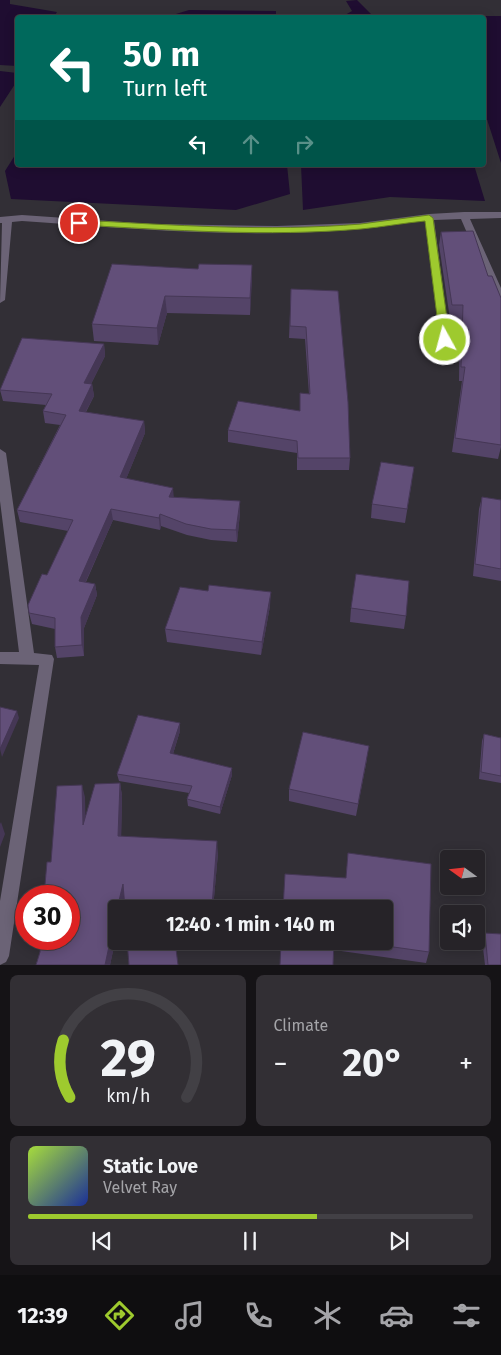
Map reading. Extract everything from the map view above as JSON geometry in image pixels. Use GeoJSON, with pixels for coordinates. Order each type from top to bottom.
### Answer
{"type":"FeatureCollection","features":[{"type":"Feature","properties":{"kind":"street"},"geometry":{"type":"LineString","coordinates":[[464,215],[501,300]]}},
{"type":"Feature","properties":{"kind":"street"},"geometry":{"type":"LineString","coordinates":[[0,300],[3,220],[22,218],[128,226],[233,230],[360,226],[464,215],[501,215]]}},
{"type":"Feature","properties":{"kind":"street"},"geometry":{"type":"LineString","coordinates":[[429,218],[445,340]]}},
{"type":"Feature","properties":{"kind":"street"},"geometry":{"type":"LineString","coordinates":[[0,453],[27,658]]}},
{"type":"Feature","properties":{"kind":"street"},"geometry":{"type":"LineString","coordinates":[[0,658],[47,659],[0,956]]}},
{"type":"Feature","properties":{"kind":"shaded area"},"geometry":{"type":"Polygon","coordinates":[[[0,0],[10,0],[10,4],[57,12],[55,15],[15,15],[15,66],[0,65],[0,0]]]}},
{"type":"Feature","properties":{"kind":"shaded area"},"geometry":{"type":"Polygon","coordinates":[[[357,0],[372,15],[345,15],[352,11],[346,1],[357,0]]]}},
{"type":"Feature","properties":{"kind":"shaded area"},"geometry":{"type":"Polygon","coordinates":[[[189,10],[276,11],[276,15],[173,15],[189,10]]]}},
{"type":"Feature","properties":{"kind":"shaded area"},"geometry":{"type":"Polygon","coordinates":[[[486,16],[501,16],[501,163],[486,116],[486,16]]]}},
{"type":"Feature","properties":{"kind":"shaded area"},"geometry":{"type":"Polygon","coordinates":[[[0,71],[15,73],[15,84],[0,107],[0,71]]]}},
{"type":"Feature","properties":{"kind":"shaded area"},"geometry":{"type":"Polygon","coordinates":[[[15,155],[15,167],[287,167],[290,194],[236,210],[11,199],[5,171],[15,155]]]}},
{"type":"Feature","properties":{"kind":"shaded area"},"geometry":{"type":"Polygon","coordinates":[[[301,167],[475,167],[485,201],[390,197],[303,210],[301,167]]]}},
{"type":"Feature","properties":{"kind":"building"},"geometry":{"type":"Polygon","coordinates":[[[473,231],[488,276],[492,276],[501,298],[501,445],[455,438],[465,367],[461,367],[463,305],[452,305],[441,232],[473,231]]]}},
{"type":"Feature","properties":{"kind":"building"},"geometry":{"type":"Polygon","coordinates":[[[112,264],[198,269],[199,264],[252,265],[250,298],[165,296],[157,328],[92,324],[112,264]]]}},
{"type":"Feature","properties":{"kind":"building"},"geometry":{"type":"Polygon","coordinates":[[[291,289],[338,291],[348,402],[350,458],[298,458],[297,441],[228,430],[238,401],[300,411],[300,393],[310,394],[306,327],[290,326],[291,289]]]}},
{"type":"Feature","properties":{"kind":"building"},"geometry":{"type":"Polygon","coordinates":[[[22,338],[104,344],[84,383],[92,384],[79,411],[144,421],[120,477],[173,488],[169,497],[240,501],[236,530],[211,529],[186,524],[160,514],[159,518],[111,509],[79,581],[95,584],[81,617],[82,645],[55,647],[55,618],[29,613],[28,605],[42,574],[47,575],[73,520],[17,510],[66,415],[43,411],[52,394],[0,390],[22,338]]]}},
{"type":"Feature","properties":{"kind":"building"},"geometry":{"type":"Polygon","coordinates":[[[381,462],[414,467],[407,509],[372,504],[381,462]]]}},
{"type":"Feature","properties":{"kind":"building"},"geometry":{"type":"Polygon","coordinates":[[[482,497],[501,500],[501,569],[475,564],[482,497]]]}},
{"type":"Feature","properties":{"kind":"building"},"geometry":{"type":"Polygon","coordinates":[[[356,574],[409,581],[406,616],[351,608],[356,574]]]}},
{"type":"Feature","properties":{"kind":"building"},"geometry":{"type":"Polygon","coordinates":[[[209,585],[271,592],[262,642],[165,629],[180,587],[208,591],[209,585]]]}},
{"type":"Feature","properties":{"kind":"building"},"geometry":{"type":"Polygon","coordinates":[[[0,707],[17,711],[0,749],[0,707]]]}},
{"type":"Feature","properties":{"kind":"building"},"geometry":{"type":"Polygon","coordinates":[[[138,715],[180,723],[170,753],[232,768],[220,807],[187,799],[192,786],[117,774],[138,715]]]}},
{"type":"Feature","properties":{"kind":"building"},"geometry":{"type":"Polygon","coordinates":[[[303,732],[369,746],[358,804],[289,789],[303,732]]]}},
{"type":"Feature","properties":{"kind":"building"},"geometry":{"type":"Polygon","coordinates":[[[484,734],[501,738],[501,776],[481,772],[484,734]]]}},
{"type":"Feature","properties":{"kind":"building"},"geometry":{"type":"Polygon","coordinates":[[[120,783],[118,836],[217,841],[212,900],[124,900],[123,884],[119,900],[108,900],[108,950],[105,965],[36,965],[40,950],[80,950],[80,885],[45,885],[47,862],[51,862],[57,786],[82,785],[83,825],[95,784],[120,783]]]}},
{"type":"Feature","properties":{"kind":"building"},"geometry":{"type":"Polygon","coordinates":[[[348,853],[431,864],[429,952],[393,947],[393,900],[284,900],[285,874],[346,878],[348,853]]]}},
{"type":"Feature","properties":{"kind":"building"},"geometry":{"type":"Polygon","coordinates":[[[485,933],[501,934],[501,965],[488,965],[485,933]]]}},
{"type":"Feature","properties":{"kind":"building"},"geometry":{"type":"Polygon","coordinates":[[[128,950],[176,950],[178,965],[129,965],[128,950]]]}},
{"type":"Feature","properties":{"kind":"building"},"geometry":{"type":"Polygon","coordinates":[[[281,950],[334,950],[333,965],[280,965],[281,950]]]}},
{"type":"Feature","properties":{"kind":"route"},"geometry":{"type":"LineString","coordinates":[[79,223],[233,230],[360,226],[429,218],[445,340]]}}]}
